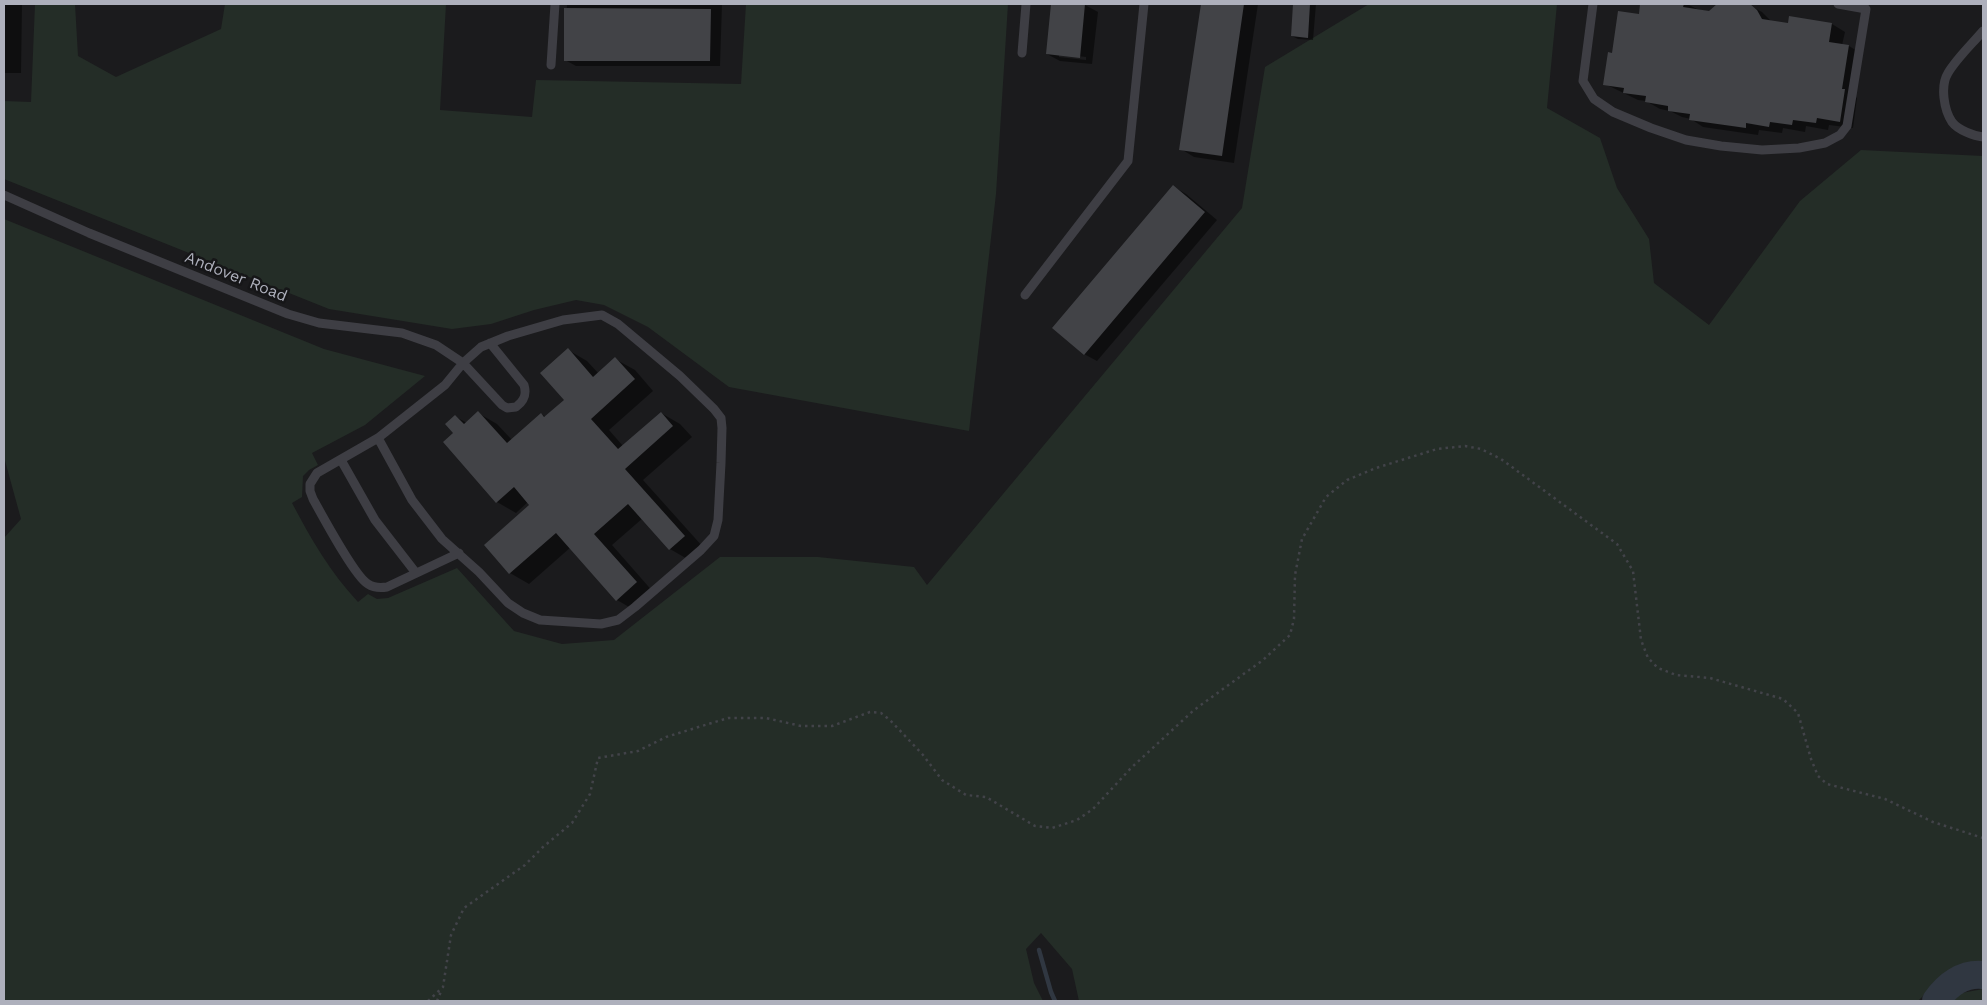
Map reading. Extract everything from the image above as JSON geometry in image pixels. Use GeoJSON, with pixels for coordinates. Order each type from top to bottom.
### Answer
{"type":"FeatureCollection","features":[{"type":"Feature","properties":{"kind":"lane"},"geometry":{"type":"LineString","coordinates":[[551,65],[555,4]]}},
{"type":"Feature","properties":{"kind":"lane"},"geometry":{"type":"LineString","coordinates":[[1022,53],[1026,4]]}},
{"type":"Feature","properties":{"kind":"lane"},"geometry":{"type":"LineString","coordinates":[[1025,295],[1128,161],[1144,4]]}},
{"type":"Feature","properties":{"kind":"lane"},"geometry":{"type":"LineString","coordinates":[[1593,4],[1583,81],[1594,99],[1613,112],[1686,140],[1762,150],[1799,148],[1825,143],[1840,135],[1847,126],[1866,9],[1838,4]]}},
{"type":"Feature","properties":{"kind":"lane"},"geometry":{"type":"LineString","coordinates":[[1983,31],[1947,74],[1944,92],[1946,108],[1953,123],[1965,131],[1983,137]]}},
{"type":"Feature","properties":{"kind":"lane","name":"Andover Road"},"geometry":{"type":"LineString","coordinates":[[4,195],[288,314],[319,323],[402,333],[436,345],[462,362],[502,405],[507,408],[516,407],[525,398],[526,391],[524,386],[490,343]]}},
{"type":"Feature","properties":{"kind":"lane"},"geometry":{"type":"LineString","coordinates":[[378,438],[412,500],[442,540],[459,553],[508,603],[523,614],[540,620],[601,624],[618,620],[636,607],[701,550],[714,536],[718,520],[722,437],[721,418],[680,376],[618,324],[602,315],[563,320],[481,347],[462,362],[445,385],[378,438],[312,478],[310,490],[333,533],[367,584],[382,588],[459,553]]}},
{"type":"Feature","properties":{"kind":"lane"},"geometry":{"type":"LineString","coordinates":[[340,460],[375,520],[416,573]]}},
{"type":"Feature","properties":{"kind":"path"},"geometry":{"type":"LineString","coordinates":[[437,1001],[443,987],[451,934],[464,908],[525,865],[572,823],[590,794],[598,758],[638,751],[666,737],[728,718],[766,718],[800,726],[832,726],[870,712],[881,713],[915,746],[942,780],[966,795],[986,797],[1035,826],[1052,828],[1077,820],[1093,809],[1132,768],[1194,710],[1263,660],[1290,635],[1294,619],[1295,575],[1302,539],[1326,497],[1347,480],[1376,468],[1437,449],[1466,446],[1480,449],[1501,459],[1617,544],[1633,571],[1640,640],[1648,658],[1658,668],[1676,675],[1710,678],[1783,699],[1798,713],[1810,758],[1818,776],[1827,784],[1885,799],[1933,822],[1983,838]]}},
{"type":"Feature","properties":{"kind":"path"},"geometry":{"type":"LineString","coordinates":[[428,1001],[443,987]]}},
{"type":"Feature","properties":{"kind":"shaded area"},"geometry":{"type":"Polygon","coordinates":[[[35,4],[75,4],[78,56],[116,77],[221,29],[225,4],[446,4],[440,110],[532,117],[536,80],[741,84],[746,4],[1008,4],[996,194],[969,431],[729,387],[648,327],[604,305],[576,300],[534,310],[491,324],[452,329],[329,309],[4,179],[4,101],[31,102],[35,4]]]}},
{"type":"Feature","properties":{"kind":"shaded area"},"geometry":{"type":"Polygon","coordinates":[[[1369,4],[1557,4],[1547,108],[1600,138],[1617,188],[1649,239],[1654,283],[1709,325],[1800,201],[1861,150],[1983,156],[1983,962],[1963,967],[1947,975],[1918,1001],[1079,1001],[1072,969],[1041,933],[1026,949],[1034,983],[1043,1001],[4,1001],[4,538],[21,519],[4,457],[4,219],[324,349],[425,376],[365,425],[312,453],[318,465],[303,476],[302,497],[292,503],[322,555],[358,602],[368,594],[377,599],[388,598],[457,568],[514,631],[562,644],[614,640],[720,557],[818,557],[914,567],[927,585],[1242,208],[1265,67],[1369,4]]]}},
{"type":"Feature","properties":{"kind":"shaded area"},"geometry":{"type":"Polygon","coordinates":[[[1983,989],[1983,1001],[1950,1001],[1956,994],[1983,989]]]}},
{"type":"Feature","properties":{"kind":"building"},"geometry":{"type":"Polygon","coordinates":[[[1051,4],[1085,4],[1080,58],[1046,54],[1051,4]]]}},
{"type":"Feature","properties":{"kind":"building"},"geometry":{"type":"Polygon","coordinates":[[[1201,4],[1244,4],[1222,156],[1179,150],[1201,4]]]}},
{"type":"Feature","properties":{"kind":"building"},"geometry":{"type":"Polygon","coordinates":[[[1293,4],[1310,4],[1308,38],[1291,36],[1293,4]]]}},
{"type":"Feature","properties":{"kind":"building"},"geometry":{"type":"Polygon","coordinates":[[[1640,4],[1684,4],[1683,7],[1709,11],[1717,4],[1750,4],[1757,10],[1762,19],[1788,23],[1789,16],[1832,23],[1829,42],[1849,45],[1842,89],[1845,89],[1840,122],[1817,118],[1816,123],[1793,120],[1792,125],[1770,122],[1769,127],[1746,123],[1746,128],[1689,120],[1690,114],[1668,111],[1668,106],[1645,102],[1646,96],[1623,93],[1624,88],[1603,85],[1608,52],[1612,53],[1618,11],[1639,14],[1640,4]]]}},
{"type":"Feature","properties":{"kind":"building"},"geometry":{"type":"Polygon","coordinates":[[[564,8],[711,9],[710,61],[564,61],[564,8]]]}},
{"type":"Feature","properties":{"kind":"building"},"geometry":{"type":"Polygon","coordinates":[[[1173,185],[1205,212],[1084,355],[1052,328],[1173,185]]]}},
{"type":"Feature","properties":{"kind":"building"},"geometry":{"type":"Polygon","coordinates":[[[568,348],[593,377],[615,357],[635,379],[591,419],[618,449],[661,412],[673,426],[625,469],[685,536],[669,550],[628,504],[594,534],[637,582],[616,601],[556,533],[509,574],[484,545],[529,505],[514,487],[496,503],[443,442],[453,433],[445,424],[455,415],[464,424],[478,411],[507,443],[541,413],[544,417],[564,400],[540,373],[568,348]]]}},
{"type":"Feature","properties":{"kind":"waterway"},"geometry":{"type":"LineString","coordinates":[[1039,950],[1055,1001]]}},
{"type":"Feature","properties":{"kind":"waterway"},"geometry":{"type":"LineString","coordinates":[[1936,1001],[1956,981],[1969,976],[1983,975]]}}]}
